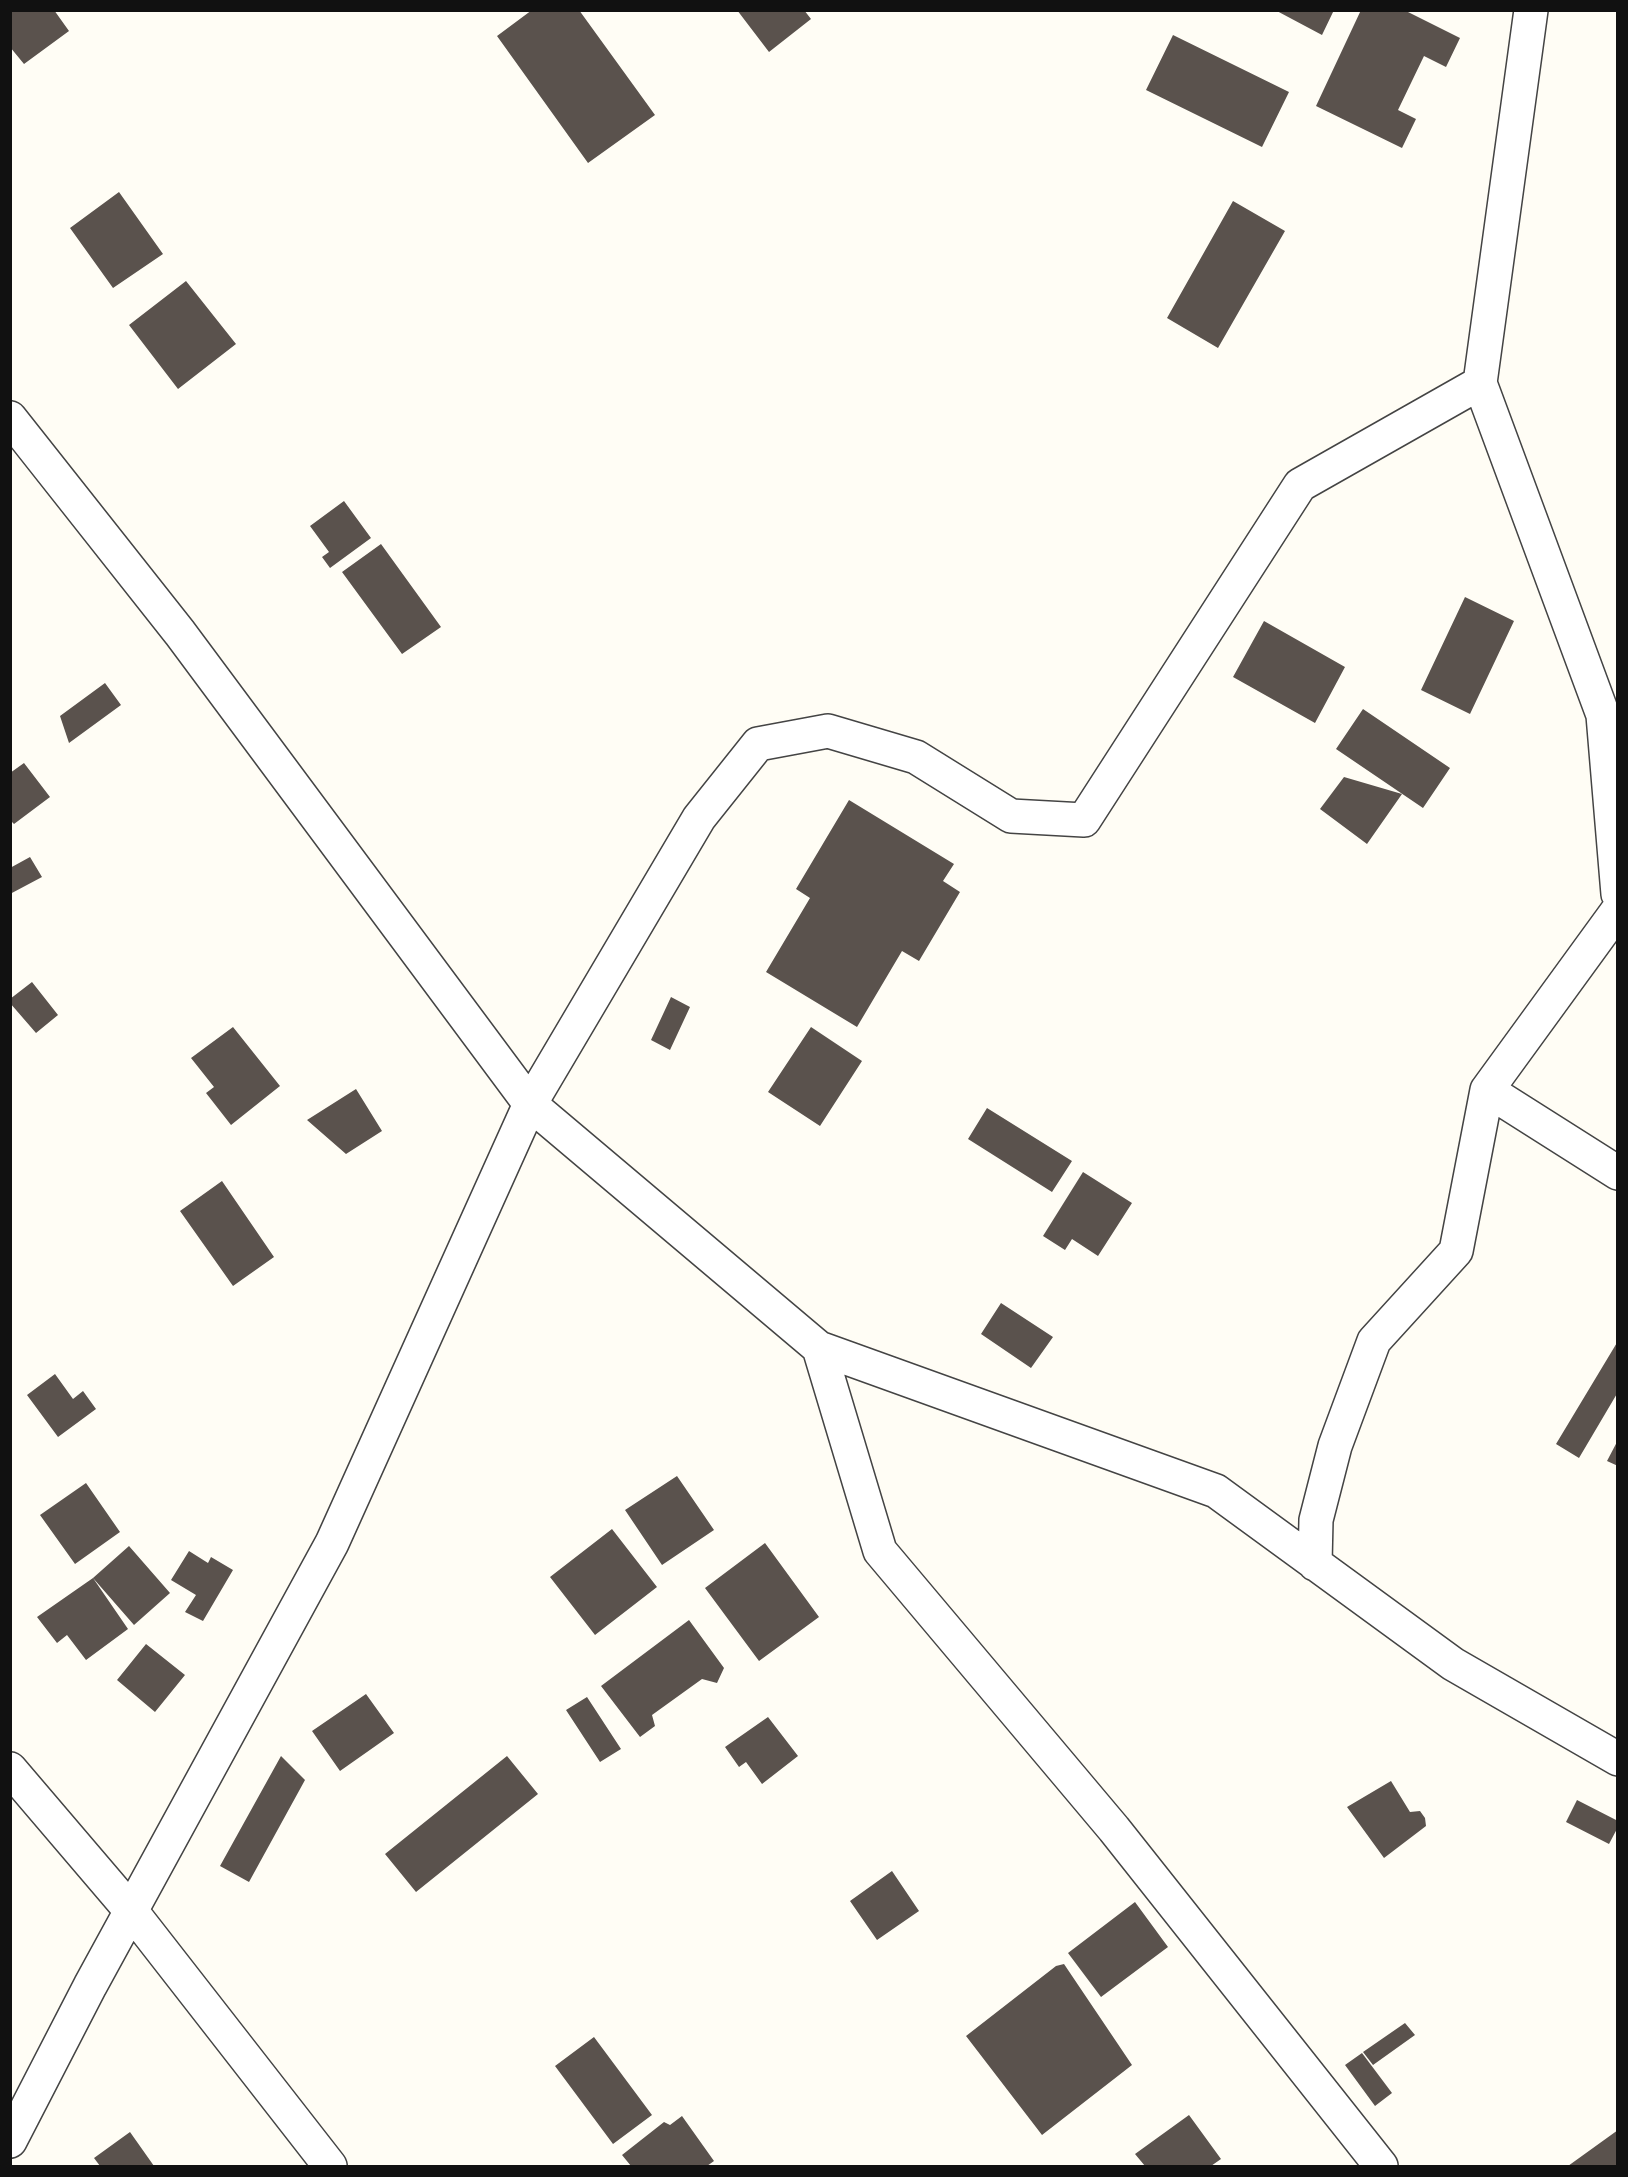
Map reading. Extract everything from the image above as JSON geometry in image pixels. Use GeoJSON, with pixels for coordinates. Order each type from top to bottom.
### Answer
{"type":"FeatureCollection","features":[{"type":"Feature","properties":{"kind":"street"},"geometry":{"type":"LineString","coordinates":[[1531,10],[1480,383],[1603,715],[1617,894]]}},
{"type":"Feature","properties":{"kind":"street"},"geometry":{"type":"LineString","coordinates":[[10,2141],[90,1986],[332,1543],[530,1104],[699,818],[758,744],[828,731],[916,757],[1011,816],[1084,820],[1300,485],[1480,383]]}},
{"type":"Feature","properties":{"kind":"street"},"geometry":{"type":"LineString","coordinates":[[10,418],[180,633],[530,1104],[819,1348],[1216,1491],[1453,1664],[1617,1759]]}},
{"type":"Feature","properties":{"kind":"street"},"geometry":{"type":"LineString","coordinates":[[1315,1564],[1316,1520],[1332,1456],[1374,1341],[1456,1251],[1487,1090],[1617,910]]}},
{"type":"Feature","properties":{"kind":"street"},"geometry":{"type":"LineString","coordinates":[[1487,1090],[1617,1173]]}},
{"type":"Feature","properties":{"kind":"street"},"geometry":{"type":"LineString","coordinates":[[819,1348],[880,1551],[1114,1829],[1381,2166]]}},
{"type":"Feature","properties":{"kind":"street"},"geometry":{"type":"LineString","coordinates":[[10,1769],[132,1911],[330,2166]]}},
{"type":"Feature","properties":{"kind":"building"},"geometry":{"type":"Polygon","coordinates":[[[10,10],[54,10],[69,31],[24,64],[10,47],[10,10]]]}},
{"type":"Feature","properties":{"kind":"building"},"geometry":{"type":"Polygon","coordinates":[[[532,10],[579,10],[655,115],[588,163],[497,36],[532,10]]]}},
{"type":"Feature","properties":{"kind":"building"},"geometry":{"type":"Polygon","coordinates":[[[737,10],[804,10],[811,19],[769,52],[737,10]]]}},
{"type":"Feature","properties":{"kind":"building"},"geometry":{"type":"Polygon","coordinates":[[[1275,10],[1334,10],[1322,35],[1275,10]]]}},
{"type":"Feature","properties":{"kind":"building"},"geometry":{"type":"Polygon","coordinates":[[[1361,10],[1404,10],[1460,38],[1446,67],[1424,56],[1398,110],[1416,119],[1402,148],[1316,106],[1361,10]]]}},
{"type":"Feature","properties":{"kind":"building"},"geometry":{"type":"Polygon","coordinates":[[[1173,35],[1289,92],[1262,147],[1146,90],[1173,35]]]}},
{"type":"Feature","properties":{"kind":"building"},"geometry":{"type":"Polygon","coordinates":[[[119,192],[163,254],[113,288],[70,228],[119,192]]]}},
{"type":"Feature","properties":{"kind":"building"},"geometry":{"type":"Polygon","coordinates":[[[1233,201],[1285,231],[1218,348],[1167,318],[1233,201]]]}},
{"type":"Feature","properties":{"kind":"building"},"geometry":{"type":"Polygon","coordinates":[[[186,281],[236,344],[178,389],[129,325],[186,281]]]}},
{"type":"Feature","properties":{"kind":"building"},"geometry":{"type":"Polygon","coordinates":[[[344,501],[371,538],[330,568],[322,557],[329,552],[310,526],[344,501]]]}},
{"type":"Feature","properties":{"kind":"building"},"geometry":{"type":"Polygon","coordinates":[[[381,544],[441,627],[402,654],[342,572],[381,544]]]}},
{"type":"Feature","properties":{"kind":"building"},"geometry":{"type":"Polygon","coordinates":[[[1465,597],[1514,621],[1470,714],[1421,690],[1465,597]]]}},
{"type":"Feature","properties":{"kind":"building"},"geometry":{"type":"Polygon","coordinates":[[[1264,621],[1345,667],[1315,723],[1233,677],[1264,621]]]}},
{"type":"Feature","properties":{"kind":"building"},"geometry":{"type":"Polygon","coordinates":[[[105,683],[121,705],[69,743],[60,716],[105,683]]]}},
{"type":"Feature","properties":{"kind":"building"},"geometry":{"type":"Polygon","coordinates":[[[1363,709],[1450,768],[1423,808],[1336,749],[1363,709]]]}},
{"type":"Feature","properties":{"kind":"building"},"geometry":{"type":"Polygon","coordinates":[[[24,763],[50,797],[14,824],[10,820],[10,773],[24,763]]]}},
{"type":"Feature","properties":{"kind":"building"},"geometry":{"type":"Polygon","coordinates":[[[1344,777],[1402,794],[1367,844],[1320,809],[1344,777]]]}},
{"type":"Feature","properties":{"kind":"building"},"geometry":{"type":"Polygon","coordinates":[[[849,800],[954,864],[943,881],[960,892],[919,961],[902,951],[857,1027],[766,972],[810,898],[796,889],[849,800]]]}},
{"type":"Feature","properties":{"kind":"building"},"geometry":{"type":"Polygon","coordinates":[[[30,857],[42,877],[10,894],[10,868],[30,857]]]}},
{"type":"Feature","properties":{"kind":"building"},"geometry":{"type":"Polygon","coordinates":[[[32,982],[58,1015],[36,1033],[10,1003],[10,999],[32,982]]]}},
{"type":"Feature","properties":{"kind":"building"},"geometry":{"type":"Polygon","coordinates":[[[671,997],[690,1007],[670,1050],[651,1040],[671,997]]]}},
{"type":"Feature","properties":{"kind":"building"},"geometry":{"type":"Polygon","coordinates":[[[233,1027],[280,1086],[231,1125],[206,1093],[214,1087],[191,1058],[233,1027]]]}},
{"type":"Feature","properties":{"kind":"building"},"geometry":{"type":"Polygon","coordinates":[[[811,1027],[862,1061],[820,1126],[768,1092],[811,1027]]]}},
{"type":"Feature","properties":{"kind":"building"},"geometry":{"type":"Polygon","coordinates":[[[356,1089],[382,1131],[346,1154],[307,1120],[356,1089]]]}},
{"type":"Feature","properties":{"kind":"building"},"geometry":{"type":"Polygon","coordinates":[[[987,1108],[1072,1161],[1052,1192],[968,1139],[987,1108]]]}},
{"type":"Feature","properties":{"kind":"building"},"geometry":{"type":"Polygon","coordinates":[[[1083,1172],[1132,1203],[1098,1256],[1072,1239],[1065,1250],[1043,1236],[1083,1172]]]}},
{"type":"Feature","properties":{"kind":"building"},"geometry":{"type":"Polygon","coordinates":[[[222,1181],[274,1257],[233,1286],[180,1211],[222,1181]]]}},
{"type":"Feature","properties":{"kind":"building"},"geometry":{"type":"Polygon","coordinates":[[[1001,1303],[1053,1337],[1031,1368],[981,1334],[1001,1303]]]}},
{"type":"Feature","properties":{"kind":"building"},"geometry":{"type":"Polygon","coordinates":[[[1618,1341],[1618,1392],[1579,1458],[1556,1444],[1618,1341]]]}},
{"type":"Feature","properties":{"kind":"building"},"geometry":{"type":"Polygon","coordinates":[[[55,1374],[73,1399],[83,1391],[96,1409],[58,1437],[27,1395],[55,1374]]]}},
{"type":"Feature","properties":{"kind":"building"},"geometry":{"type":"Polygon","coordinates":[[[1618,1440],[1618,1466],[1607,1461],[1618,1440]]]}},
{"type":"Feature","properties":{"kind":"building"},"geometry":{"type":"Polygon","coordinates":[[[677,1476],[714,1530],[662,1565],[625,1510],[677,1476]]]}},
{"type":"Feature","properties":{"kind":"building"},"geometry":{"type":"Polygon","coordinates":[[[86,1483],[120,1532],[75,1564],[40,1515],[86,1483]]]}},
{"type":"Feature","properties":{"kind":"building"},"geometry":{"type":"Polygon","coordinates":[[[612,1529],[657,1587],[595,1635],[550,1577],[612,1529]]]}},
{"type":"Feature","properties":{"kind":"building"},"geometry":{"type":"Polygon","coordinates":[[[765,1543],[819,1617],[759,1661],[705,1588],[765,1543]]]}},
{"type":"Feature","properties":{"kind":"building"},"geometry":{"type":"Polygon","coordinates":[[[129,1546],[170,1593],[134,1625],[93,1578],[129,1546]]]}},
{"type":"Feature","properties":{"kind":"building"},"geometry":{"type":"Polygon","coordinates":[[[189,1551],[208,1563],[211,1557],[233,1570],[203,1621],[185,1612],[196,1595],[171,1580],[189,1551]]]}},
{"type":"Feature","properties":{"kind":"building"},"geometry":{"type":"Polygon","coordinates":[[[93,1578],[128,1629],[86,1660],[67,1635],[57,1643],[37,1617],[93,1578]]]}},
{"type":"Feature","properties":{"kind":"building"},"geometry":{"type":"Polygon","coordinates":[[[689,1620],[724,1668],[717,1683],[702,1679],[652,1715],[655,1726],[640,1737],[601,1686],[689,1620]]]}},
{"type":"Feature","properties":{"kind":"building"},"geometry":{"type":"Polygon","coordinates":[[[146,1644],[185,1675],[155,1712],[117,1680],[146,1644]]]}},
{"type":"Feature","properties":{"kind":"building"},"geometry":{"type":"Polygon","coordinates":[[[366,1694],[394,1733],[340,1771],[312,1731],[366,1694]]]}},
{"type":"Feature","properties":{"kind":"building"},"geometry":{"type":"Polygon","coordinates":[[[587,1697],[621,1749],[600,1762],[566,1710],[587,1697]]]}},
{"type":"Feature","properties":{"kind":"building"},"geometry":{"type":"Polygon","coordinates":[[[768,1717],[798,1756],[762,1784],[746,1762],[739,1767],[725,1747],[768,1717]]]}},
{"type":"Feature","properties":{"kind":"building"},"geometry":{"type":"Polygon","coordinates":[[[281,1756],[305,1780],[249,1882],[220,1866],[281,1756]]]}},
{"type":"Feature","properties":{"kind":"building"},"geometry":{"type":"Polygon","coordinates":[[[507,1756],[538,1794],[416,1892],[385,1854],[507,1756]]]}},
{"type":"Feature","properties":{"kind":"building"},"geometry":{"type":"Polygon","coordinates":[[[1391,1781],[1410,1812],[1420,1811],[1425,1818],[1426,1826],[1384,1858],[1347,1807],[1391,1781]]]}},
{"type":"Feature","properties":{"kind":"building"},"geometry":{"type":"Polygon","coordinates":[[[1577,1800],[1618,1821],[1618,1827],[1609,1844],[1566,1822],[1577,1800]]]}},
{"type":"Feature","properties":{"kind":"building"},"geometry":{"type":"Polygon","coordinates":[[[892,1871],[919,1911],[877,1940],[850,1901],[892,1871]]]}},
{"type":"Feature","properties":{"kind":"building"},"geometry":{"type":"Polygon","coordinates":[[[1135,1902],[1168,1947],[1101,1997],[1068,1953],[1135,1902]]]}},
{"type":"Feature","properties":{"kind":"building"},"geometry":{"type":"Polygon","coordinates":[[[1064,1964],[1132,2065],[1042,2135],[966,2036],[1056,1966],[1064,1964]]]}},
{"type":"Feature","properties":{"kind":"building"},"geometry":{"type":"Polygon","coordinates":[[[1405,2023],[1415,2035],[1373,2065],[1363,2052],[1405,2023]]]}},
{"type":"Feature","properties":{"kind":"building"},"geometry":{"type":"Polygon","coordinates":[[[594,2037],[652,2115],[613,2144],[555,2066],[594,2037]]]}},
{"type":"Feature","properties":{"kind":"building"},"geometry":{"type":"Polygon","coordinates":[[[1362,2053],[1392,2093],[1375,2106],[1345,2065],[1362,2053]]]}},
{"type":"Feature","properties":{"kind":"building"},"geometry":{"type":"Polygon","coordinates":[[[1189,2115],[1221,2159],[1211,2166],[1145,2166],[1135,2154],[1189,2115]]]}},
{"type":"Feature","properties":{"kind":"building"},"geometry":{"type":"Polygon","coordinates":[[[682,2116],[714,2161],[707,2166],[631,2166],[622,2155],[664,2122],[670,2125],[682,2116]]]}},
{"type":"Feature","properties":{"kind":"building"},"geometry":{"type":"Polygon","coordinates":[[[1618,2130],[1618,2164],[1614,2166],[1568,2166],[1618,2130]]]}},
{"type":"Feature","properties":{"kind":"building"},"geometry":{"type":"Polygon","coordinates":[[[130,2132],[154,2166],[100,2166],[94,2158],[130,2132]]]}}]}
